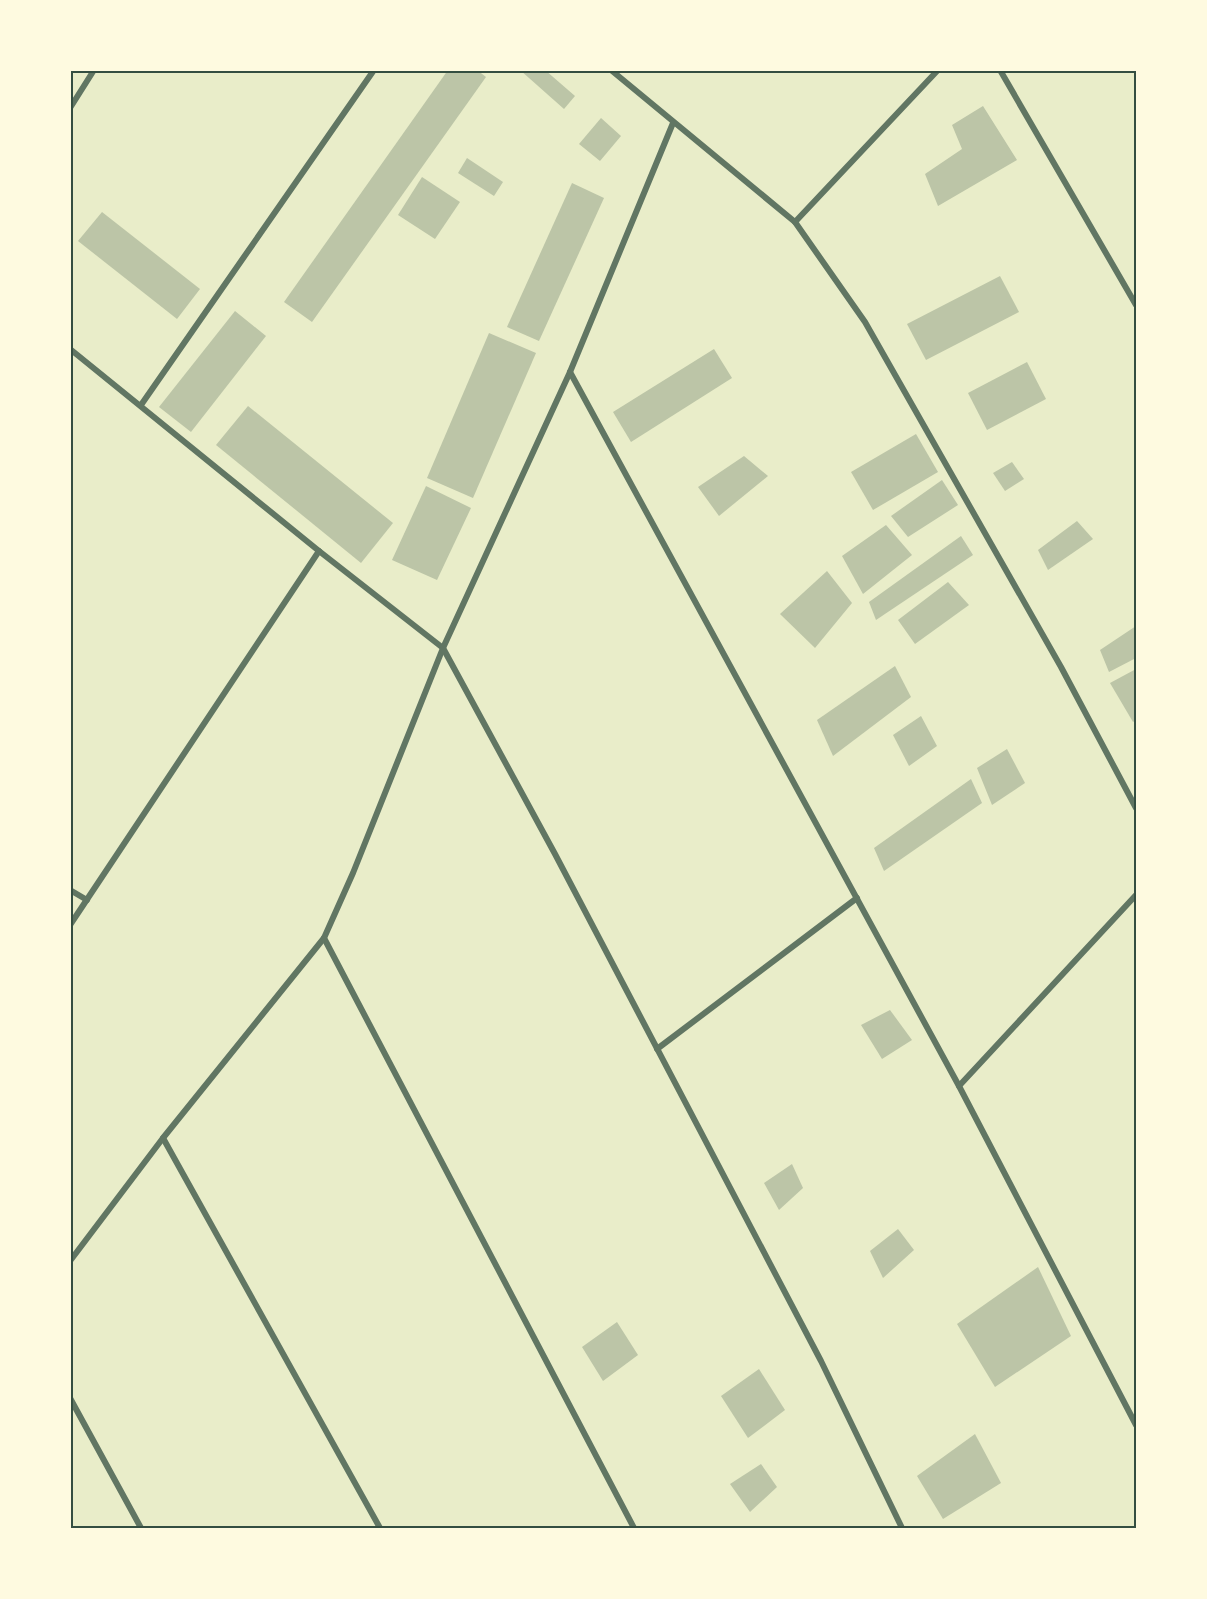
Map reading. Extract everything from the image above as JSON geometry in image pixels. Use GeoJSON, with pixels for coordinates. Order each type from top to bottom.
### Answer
{"type":"FeatureCollection","features":[{"type":"Feature","properties":{"kind":"street"},"geometry":{"type":"LineString","coordinates":[[70,108],[94,70]]}},
{"type":"Feature","properties":{"kind":"street"},"geometry":{"type":"LineString","coordinates":[[141,405],[374,70]]}},
{"type":"Feature","properties":{"kind":"street"},"geometry":{"type":"LineString","coordinates":[[612,70],[795,222],[865,322],[1061,667],[1137,808]]}},
{"type":"Feature","properties":{"kind":"street"},"geometry":{"type":"LineString","coordinates":[[795,222],[938,70]]}},
{"type":"Feature","properties":{"kind":"street"},"geometry":{"type":"LineString","coordinates":[[1000,70],[1137,305]]}},
{"type":"Feature","properties":{"kind":"street"},"geometry":{"type":"LineString","coordinates":[[70,1261],[163,1138],[324,938],[354,873],[442,648],[570,372],[673,123]]}},
{"type":"Feature","properties":{"kind":"street"},"geometry":{"type":"LineString","coordinates":[[70,349],[442,648],[555,854],[821,1361],[902,1528]]}},
{"type":"Feature","properties":{"kind":"street"},"geometry":{"type":"LineString","coordinates":[[570,372],[959,1086],[1137,1425]]}},
{"type":"Feature","properties":{"kind":"street"},"geometry":{"type":"LineString","coordinates":[[70,925],[319,551]]}},
{"type":"Feature","properties":{"kind":"street"},"geometry":{"type":"LineString","coordinates":[[70,890],[87,900]]}},
{"type":"Feature","properties":{"kind":"street"},"geometry":{"type":"LineString","coordinates":[[959,1086],[1137,895]]}},
{"type":"Feature","properties":{"kind":"street"},"geometry":{"type":"LineString","coordinates":[[657,1049],[857,898]]}},
{"type":"Feature","properties":{"kind":"street"},"geometry":{"type":"LineString","coordinates":[[324,938],[634,1528]]}},
{"type":"Feature","properties":{"kind":"street"},"geometry":{"type":"LineString","coordinates":[[163,1138],[380,1528]]}},
{"type":"Feature","properties":{"kind":"street"},"geometry":{"type":"LineString","coordinates":[[70,1398],[141,1528]]}},
{"type":"Feature","properties":{"kind":"building"},"geometry":{"type":"Polygon","coordinates":[[[448,70],[477,70],[486,77],[312,322],[284,302],[448,70]]]}},
{"type":"Feature","properties":{"kind":"building"},"geometry":{"type":"Polygon","coordinates":[[[520,70],[545,70],[575,96],[564,109],[520,70]]]}},
{"type":"Feature","properties":{"kind":"building"},"geometry":{"type":"Polygon","coordinates":[[[983,106],[1017,160],[938,206],[925,174],[962,149],[952,125],[983,106]]]}},
{"type":"Feature","properties":{"kind":"building"},"geometry":{"type":"Polygon","coordinates":[[[601,118],[621,136],[600,161],[579,144],[601,118]]]}},
{"type":"Feature","properties":{"kind":"building"},"geometry":{"type":"Polygon","coordinates":[[[467,158],[503,182],[494,196],[458,173],[467,158]]]}},
{"type":"Feature","properties":{"kind":"building"},"geometry":{"type":"Polygon","coordinates":[[[422,177],[460,202],[435,239],[398,215],[422,177]]]}},
{"type":"Feature","properties":{"kind":"building"},"geometry":{"type":"Polygon","coordinates":[[[572,183],[604,198],[539,341],[507,327],[572,183]]]}},
{"type":"Feature","properties":{"kind":"building"},"geometry":{"type":"Polygon","coordinates":[[[102,212],[200,289],[177,319],[78,241],[102,212]]]}},
{"type":"Feature","properties":{"kind":"building"},"geometry":{"type":"Polygon","coordinates":[[[1000,276],[1019,312],[926,360],[907,324],[1000,276]]]}},
{"type":"Feature","properties":{"kind":"building"},"geometry":{"type":"Polygon","coordinates":[[[235,311],[266,336],[191,432],[159,407],[235,311]]]}},
{"type":"Feature","properties":{"kind":"building"},"geometry":{"type":"Polygon","coordinates":[[[489,333],[536,353],[473,498],[427,478],[489,333]]]}},
{"type":"Feature","properties":{"kind":"building"},"geometry":{"type":"Polygon","coordinates":[[[714,349],[732,378],[631,442],[613,412],[714,349]]]}},
{"type":"Feature","properties":{"kind":"building"},"geometry":{"type":"Polygon","coordinates":[[[1027,362],[1046,399],[987,430],[968,393],[1027,362]]]}},
{"type":"Feature","properties":{"kind":"building"},"geometry":{"type":"Polygon","coordinates":[[[248,406],[393,523],[361,563],[216,445],[248,406]]]}},
{"type":"Feature","properties":{"kind":"building"},"geometry":{"type":"Polygon","coordinates":[[[916,434],[938,472],[873,510],[851,472],[916,434]]]}},
{"type":"Feature","properties":{"kind":"building"},"geometry":{"type":"Polygon","coordinates":[[[744,456],[768,476],[719,516],[698,487],[744,456]]]}},
{"type":"Feature","properties":{"kind":"building"},"geometry":{"type":"Polygon","coordinates":[[[1012,462],[1024,479],[1005,491],[993,473],[1012,462]]]}},
{"type":"Feature","properties":{"kind":"building"},"geometry":{"type":"Polygon","coordinates":[[[942,480],[958,505],[908,537],[891,516],[942,480]]]}},
{"type":"Feature","properties":{"kind":"building"},"geometry":{"type":"Polygon","coordinates":[[[426,486],[471,508],[437,580],[392,560],[426,486]]]}},
{"type":"Feature","properties":{"kind":"building"},"geometry":{"type":"Polygon","coordinates":[[[1077,521],[1093,539],[1048,570],[1038,550],[1077,521]]]}},
{"type":"Feature","properties":{"kind":"building"},"geometry":{"type":"Polygon","coordinates":[[[886,525],[912,555],[863,594],[842,556],[886,525]]]}},
{"type":"Feature","properties":{"kind":"building"},"geometry":{"type":"Polygon","coordinates":[[[961,536],[973,555],[876,620],[869,602],[961,536]]]}},
{"type":"Feature","properties":{"kind":"building"},"geometry":{"type":"Polygon","coordinates":[[[827,571],[852,603],[815,648],[780,614],[827,571]]]}},
{"type":"Feature","properties":{"kind":"building"},"geometry":{"type":"Polygon","coordinates":[[[948,582],[969,605],[915,644],[898,620],[948,582]]]}},
{"type":"Feature","properties":{"kind":"building"},"geometry":{"type":"Polygon","coordinates":[[[1136,626],[1136,658],[1109,672],[1100,650],[1136,626]]]}},
{"type":"Feature","properties":{"kind":"building"},"geometry":{"type":"Polygon","coordinates":[[[895,666],[911,697],[833,756],[817,720],[895,666]]]}},
{"type":"Feature","properties":{"kind":"building"},"geometry":{"type":"Polygon","coordinates":[[[1136,669],[1136,720],[1133,722],[1110,683],[1136,669]]]}},
{"type":"Feature","properties":{"kind":"building"},"geometry":{"type":"Polygon","coordinates":[[[921,716],[937,746],[909,766],[893,735],[921,716]]]}},
{"type":"Feature","properties":{"kind":"building"},"geometry":{"type":"Polygon","coordinates":[[[1007,749],[1025,783],[992,805],[977,768],[1007,749]]]}},
{"type":"Feature","properties":{"kind":"building"},"geometry":{"type":"Polygon","coordinates":[[[971,779],[982,803],[884,871],[874,848],[971,779]]]}},
{"type":"Feature","properties":{"kind":"building"},"geometry":{"type":"Polygon","coordinates":[[[890,1010],[912,1040],[882,1059],[861,1025],[890,1010]]]}},
{"type":"Feature","properties":{"kind":"building"},"geometry":{"type":"Polygon","coordinates":[[[792,1164],[803,1188],[779,1210],[764,1183],[792,1164]]]}},
{"type":"Feature","properties":{"kind":"building"},"geometry":{"type":"Polygon","coordinates":[[[898,1229],[914,1250],[883,1278],[870,1251],[898,1229]]]}},
{"type":"Feature","properties":{"kind":"building"},"geometry":{"type":"Polygon","coordinates":[[[1038,1267],[1071,1336],[995,1387],[957,1324],[1038,1267]]]}},
{"type":"Feature","properties":{"kind":"building"},"geometry":{"type":"Polygon","coordinates":[[[617,1322],[638,1355],[603,1381],[582,1347],[617,1322]]]}},
{"type":"Feature","properties":{"kind":"building"},"geometry":{"type":"Polygon","coordinates":[[[759,1369],[785,1410],[748,1438],[721,1396],[759,1369]]]}},
{"type":"Feature","properties":{"kind":"building"},"geometry":{"type":"Polygon","coordinates":[[[975,1434],[1001,1483],[943,1519],[917,1476],[975,1434]]]}},
{"type":"Feature","properties":{"kind":"building"},"geometry":{"type":"Polygon","coordinates":[[[761,1464],[777,1487],[750,1512],[730,1484],[761,1464]]]}}]}
